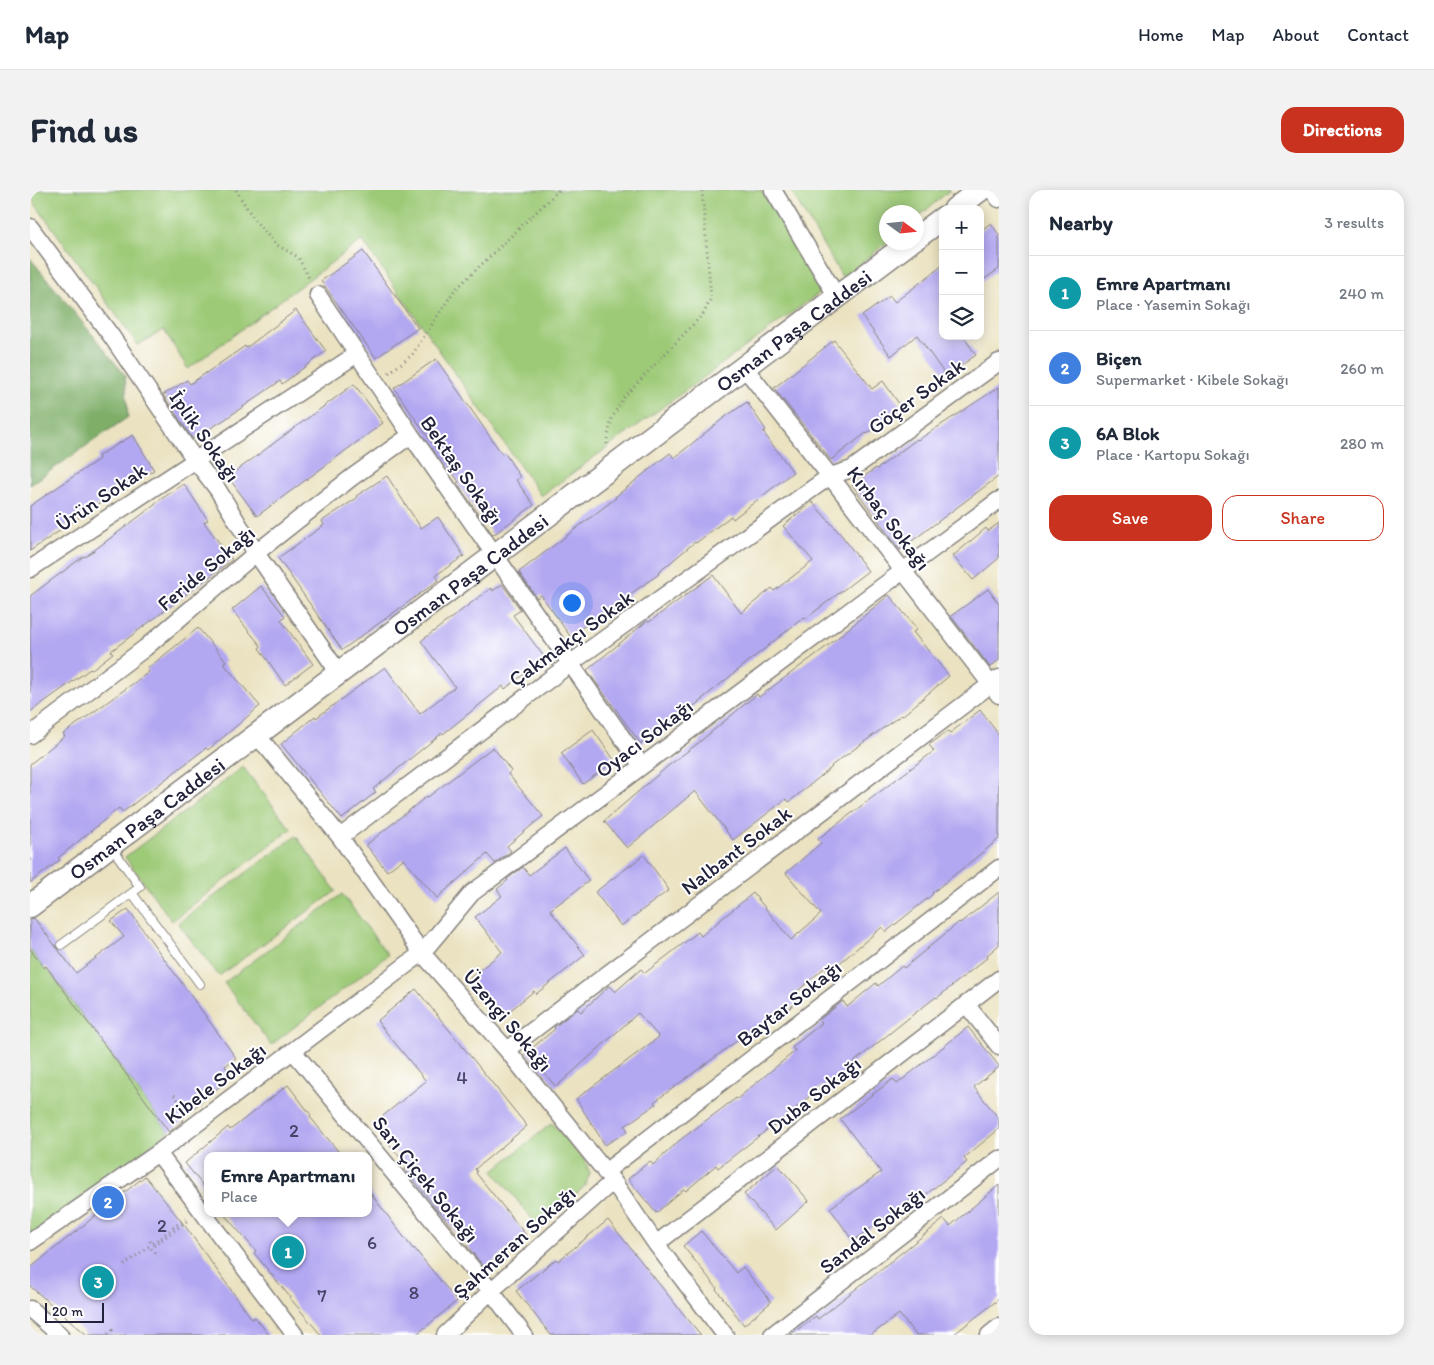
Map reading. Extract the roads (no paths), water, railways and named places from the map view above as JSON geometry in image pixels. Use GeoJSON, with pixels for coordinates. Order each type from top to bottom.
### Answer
{"type":"FeatureCollection","features":[{"type":"Feature","properties":{"kind":"main road"},"geometry":{"type":"LineString","coordinates":[[960,205],[980,190]]}},
{"type":"Feature","properties":{"kind":"main road"},"geometry":{"type":"LineString","coordinates":[[924,232],[939,221]]}},
{"type":"Feature","properties":{"kind":"main road","name":"Osman Paşa Caddesi"},"geometry":{"type":"LineString","coordinates":[[30,906],[899,250]]}},
{"type":"Feature","properties":{"kind":"street"},"geometry":{"type":"LineString","coordinates":[[772,190],[837,297]]}},
{"type":"Feature","properties":{"kind":"street"},"geometry":{"type":"LineString","coordinates":[[992,190],[999,199]]}},
{"type":"Feature","properties":{"kind":"street","name":"İplik Sokağı"},"geometry":{"type":"LineString","coordinates":[[30,227],[112,337],[195,460],[218,490],[256,553],[339,673]]}},
{"type":"Feature","properties":{"kind":"street","name":"Bektaş Sokağı"},"geometry":{"type":"LineString","coordinates":[[318,295],[411,435],[642,766]]}},
{"type":"Feature","properties":{"kind":"street","name":"Ürün Sokak"},"geometry":{"type":"LineString","coordinates":[[30,570],[357,354]]}},
{"type":"Feature","properties":{"kind":"street","name":"Göçer Sokak"},"geometry":{"type":"LineString","coordinates":[[830,476],[852,469],[999,362]]}},
{"type":"Feature","properties":{"kind":"street","name":"Kırbaç Sokağı"},"geometry":{"type":"LineString","coordinates":[[744,367],[996,686]]}},
{"type":"Feature","properties":{"kind":"street","name":"Feride Sokağı"},"geometry":{"type":"LineString","coordinates":[[30,735],[145,648],[256,553],[351,478],[411,435]]}},
{"type":"Feature","properties":{"kind":"street","name":"Çakmakçı Sokak"},"geometry":{"type":"LineString","coordinates":[[340,836],[571,664],[830,476]]}},
{"type":"Feature","properties":{"kind":"street","name":"Oyacı Sokağı"},"geometry":{"type":"LineString","coordinates":[[422,952],[472,893],[999,500]]}},
{"type":"Feature","properties":{"kind":"street","name":"Nalbant Sokak"},"geometry":{"type":"LineString","coordinates":[[507,1050],[996,686]]}},
{"type":"Feature","properties":{"kind":"street","name":"Üzengi Sokağı"},"geometry":{"type":"LineString","coordinates":[[256,736],[340,836],[422,952],[507,1050],[609,1176],[656,1244],[725,1335]]}},
{"type":"Feature","properties":{"kind":"street","name":"Baytar Sokağı"},"geometry":{"type":"LineString","coordinates":[[609,1176],[999,868]]}},
{"type":"Feature","properties":{"kind":"street","name":"Kibele Sokağı"},"geometry":{"type":"LineString","coordinates":[[30,1242],[158,1153],[422,952]]}},
{"type":"Feature","properties":{"kind":"street","name":"Duba Sokağı"},"geometry":{"type":"LineString","coordinates":[[656,1244],[999,979]]}},
{"type":"Feature","properties":{"kind":"street"},"geometry":{"type":"LineString","coordinates":[[966,1004],[999,1046]]}},
{"type":"Feature","properties":{"kind":"street","name":"Sarı Çiçek Sokağı"},"geometry":{"type":"LineString","coordinates":[[293,1051],[524,1335]]}},
{"type":"Feature","properties":{"kind":"street"},"geometry":{"type":"LineString","coordinates":[[158,1153],[204,1214]]}},
{"type":"Feature","properties":{"kind":"street","name":"Sandal Sokağı"},"geometry":{"type":"LineString","coordinates":[[772,1335],[999,1159]]}},
{"type":"Feature","properties":{"kind":"street","name":"Şahmeran Sokağı"},"geometry":{"type":"LineString","coordinates":[[445,1335],[609,1176]]}},
{"type":"Feature","properties":{"kind":"street"},"geometry":{"type":"LineString","coordinates":[[207,1217],[296,1335]]}},
{"type":"Feature","properties":{"kind":"street"},"geometry":{"type":"LineString","coordinates":[[30,1309],[60,1335]]}},
{"type":"Feature","properties":{"kind":"street"},"geometry":{"type":"LineString","coordinates":[[989,1335],[999,1327]]}},
{"type":"Feature","properties":{"kind":"lane"},"geometry":{"type":"LineString","coordinates":[[61,945],[140,887],[110,846]]}},
{"type":"Feature","properties":{"kind":"lane"},"geometry":{"type":"LineString","coordinates":[[132,893],[200,984]]}},
{"type":"Feature","properties":{"kind":"place","name":"Biçen"},"geometry":{"type":"Point","coordinates":[108,1202]}},
{"type":"Feature","properties":{"kind":"place","name":"Emre Apartmanı"},"geometry":{"type":"Point","coordinates":[288,1252]}},
{"type":"Feature","properties":{"kind":"place","name":"6A Blok"},"geometry":{"type":"Point","coordinates":[98,1282]}}]}
